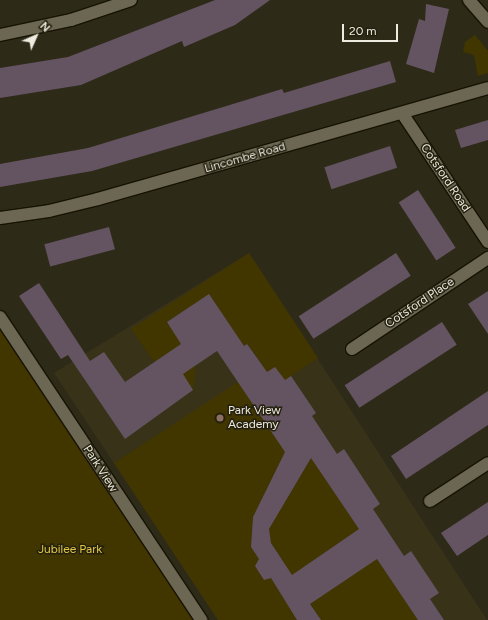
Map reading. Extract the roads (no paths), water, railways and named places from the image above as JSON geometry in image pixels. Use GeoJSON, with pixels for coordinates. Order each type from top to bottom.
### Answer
{"type":"FeatureCollection","features":[{"type":"Feature","properties":{"kind":"street"},"geometry":{"type":"LineString","coordinates":[[0,35],[71,20],[131,0]]}},
{"type":"Feature","properties":{"kind":"street"},"geometry":{"type":"LineString","coordinates":[[469,0],[488,22]]}},
{"type":"Feature","properties":{"kind":"street","name":"Lincombe Road"},"geometry":{"type":"LineString","coordinates":[[0,218],[49,211],[98,199],[488,88]]}},
{"type":"Feature","properties":{"kind":"street","name":"Cotsford Road"},"geometry":{"type":"LineString","coordinates":[[402,113],[488,242]]}},
{"type":"Feature","properties":{"kind":"street","name":"Cotsford Place"},"geometry":{"type":"LineString","coordinates":[[352,348],[488,258]]}},
{"type":"Feature","properties":{"kind":"street","name":"Park View"},"geometry":{"type":"LineString","coordinates":[[0,317],[201,620]]}},
{"type":"Feature","properties":{"kind":"street"},"geometry":{"type":"LineString","coordinates":[[430,501],[488,463]]}},
{"type":"Feature","properties":{"kind":"place","name":"Park View Academy"},"geometry":{"type":"Point","coordinates":[220,418]}},
{"type":"Feature","properties":{"kind":"park label","name":"Jubilee Park"},"geometry":{"type":"Point","coordinates":[70,550]}}]}
